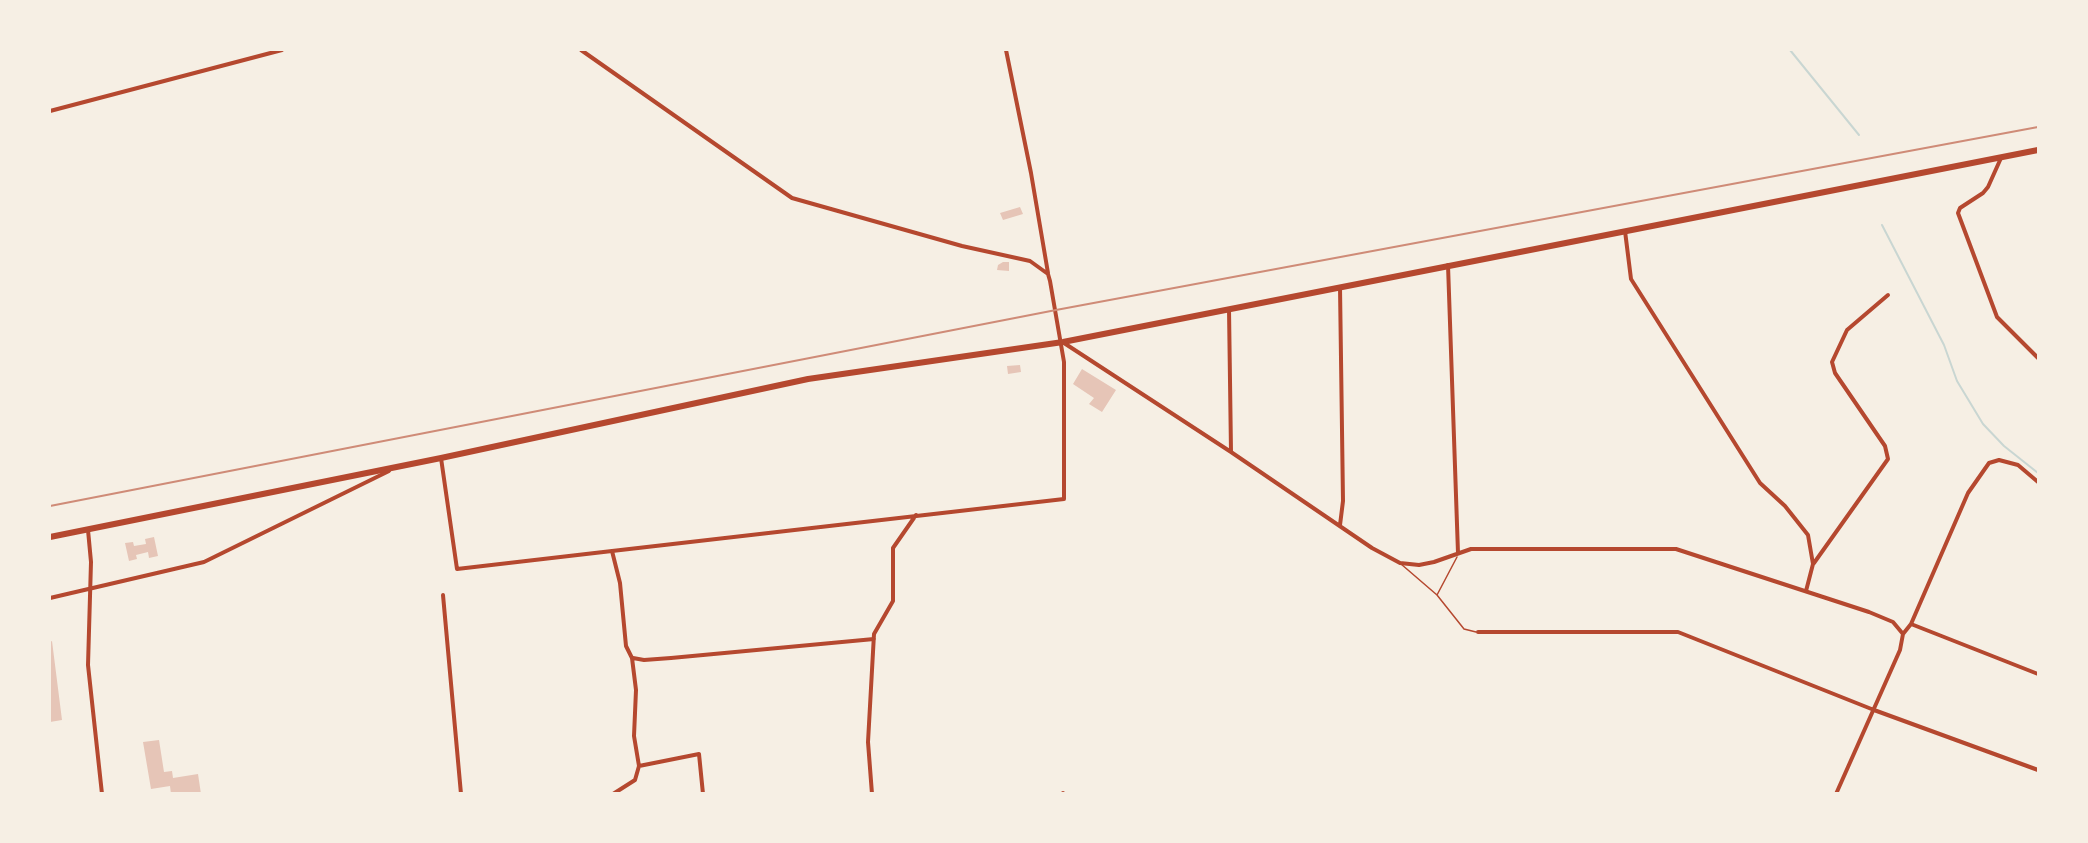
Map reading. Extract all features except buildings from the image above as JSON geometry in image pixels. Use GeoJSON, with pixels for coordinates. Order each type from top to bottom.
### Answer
{"type":"FeatureCollection","features":[{"type":"Feature","properties":{"kind":"main road"},"geometry":{"type":"LineString","coordinates":[[50,537],[441,458],[808,379],[1062,342],[1448,264],[2038,150]]}},
{"type":"Feature","properties":{"kind":"street"},"geometry":{"type":"LineString","coordinates":[[50,111],[282,50]]}},
{"type":"Feature","properties":{"kind":"street"},"geometry":{"type":"LineString","coordinates":[[581,50],[792,198],[962,246],[1030,261],[1048,274]]}},
{"type":"Feature","properties":{"kind":"street"},"geometry":{"type":"LineString","coordinates":[[441,458],[457,569],[916,514],[1064,499],[1062,342],[1006,50]]}},
{"type":"Feature","properties":{"kind":"street"},"geometry":{"type":"LineString","coordinates":[[2001,157],[1988,187],[1960,208],[1958,213],[1997,316],[2038,358]]}},
{"type":"Feature","properties":{"kind":"street"},"geometry":{"type":"LineString","coordinates":[[1625,230],[1631,279],[1760,483],[1785,506],[1808,535],[1813,564]]}},
{"type":"Feature","properties":{"kind":"street"},"geometry":{"type":"LineString","coordinates":[[1448,264],[1458,553]]}},
{"type":"Feature","properties":{"kind":"street"},"geometry":{"type":"LineString","coordinates":[[1340,286],[1343,501],[1340,526]]}},
{"type":"Feature","properties":{"kind":"street"},"geometry":{"type":"LineString","coordinates":[[1806,591],[1813,564],[1888,459],[1885,446],[1835,373],[1832,362],[1847,330],[1888,294]]}},
{"type":"Feature","properties":{"kind":"street"},"geometry":{"type":"LineString","coordinates":[[1229,309],[1232,452]]}},
{"type":"Feature","properties":{"kind":"street"},"geometry":{"type":"LineString","coordinates":[[1062,342],[1232,452],[1372,548],[1401,563],[1427,564],[1471,549],[1676,549],[1893,622],[1903,634]]}},
{"type":"Feature","properties":{"kind":"street"},"geometry":{"type":"LineString","coordinates":[[1836,794],[1900,650],[1903,634],[1911,624],[1965,498],[1989,463],[1999,460],[2018,465],[2038,482]]}},
{"type":"Feature","properties":{"kind":"street"},"geometry":{"type":"LineString","coordinates":[[50,598],[204,562],[399,466]]}},
{"type":"Feature","properties":{"kind":"street"},"geometry":{"type":"LineString","coordinates":[[872,792],[868,742],[874,639],[893,601],[893,548],[916,514]]}},
{"type":"Feature","properties":{"kind":"street"},"geometry":{"type":"LineString","coordinates":[[88,530],[91,589],[88,665],[102,794]]}},
{"type":"Feature","properties":{"kind":"street"},"geometry":{"type":"LineString","coordinates":[[612,551],[620,583],[626,646],[632,658],[636,690],[634,736],[639,766],[635,780],[613,794]]}},
{"type":"Feature","properties":{"kind":"street"},"geometry":{"type":"LineString","coordinates":[[443,595],[461,794]]}},
{"type":"Feature","properties":{"kind":"street"},"geometry":{"type":"LineString","coordinates":[[1911,624],[2038,674]]}},
{"type":"Feature","properties":{"kind":"street"},"geometry":{"type":"LineString","coordinates":[[1478,632],[1678,632],[1874,710],[2038,771]]}},
{"type":"Feature","properties":{"kind":"street"},"geometry":{"type":"LineString","coordinates":[[632,658],[644,660],[671,658],[874,639]]}},
{"type":"Feature","properties":{"kind":"street"},"geometry":{"type":"LineString","coordinates":[[639,766],[699,754],[703,794]]}},
{"type":"Feature","properties":{"kind":"lane"},"geometry":{"type":"LineString","coordinates":[[1437,595],[1458,553]]}},
{"type":"Feature","properties":{"kind":"lane"},"geometry":{"type":"LineString","coordinates":[[1401,563],[1437,595],[1464,629],[1478,632]]}},
{"type":"Feature","properties":{"kind":"waterway"},"geometry":{"type":"LineString","coordinates":[[1790,50],[1859,135]]}},
{"type":"Feature","properties":{"kind":"waterway"},"geometry":{"type":"LineString","coordinates":[[1882,225],[1944,345],[1957,381],[1983,424],[2004,446],[2038,473]]}},
{"type":"Feature","properties":{"kind":"railway"},"geometry":{"type":"LineString","coordinates":[[50,506],[1056,310],[2038,127]]}}]}
